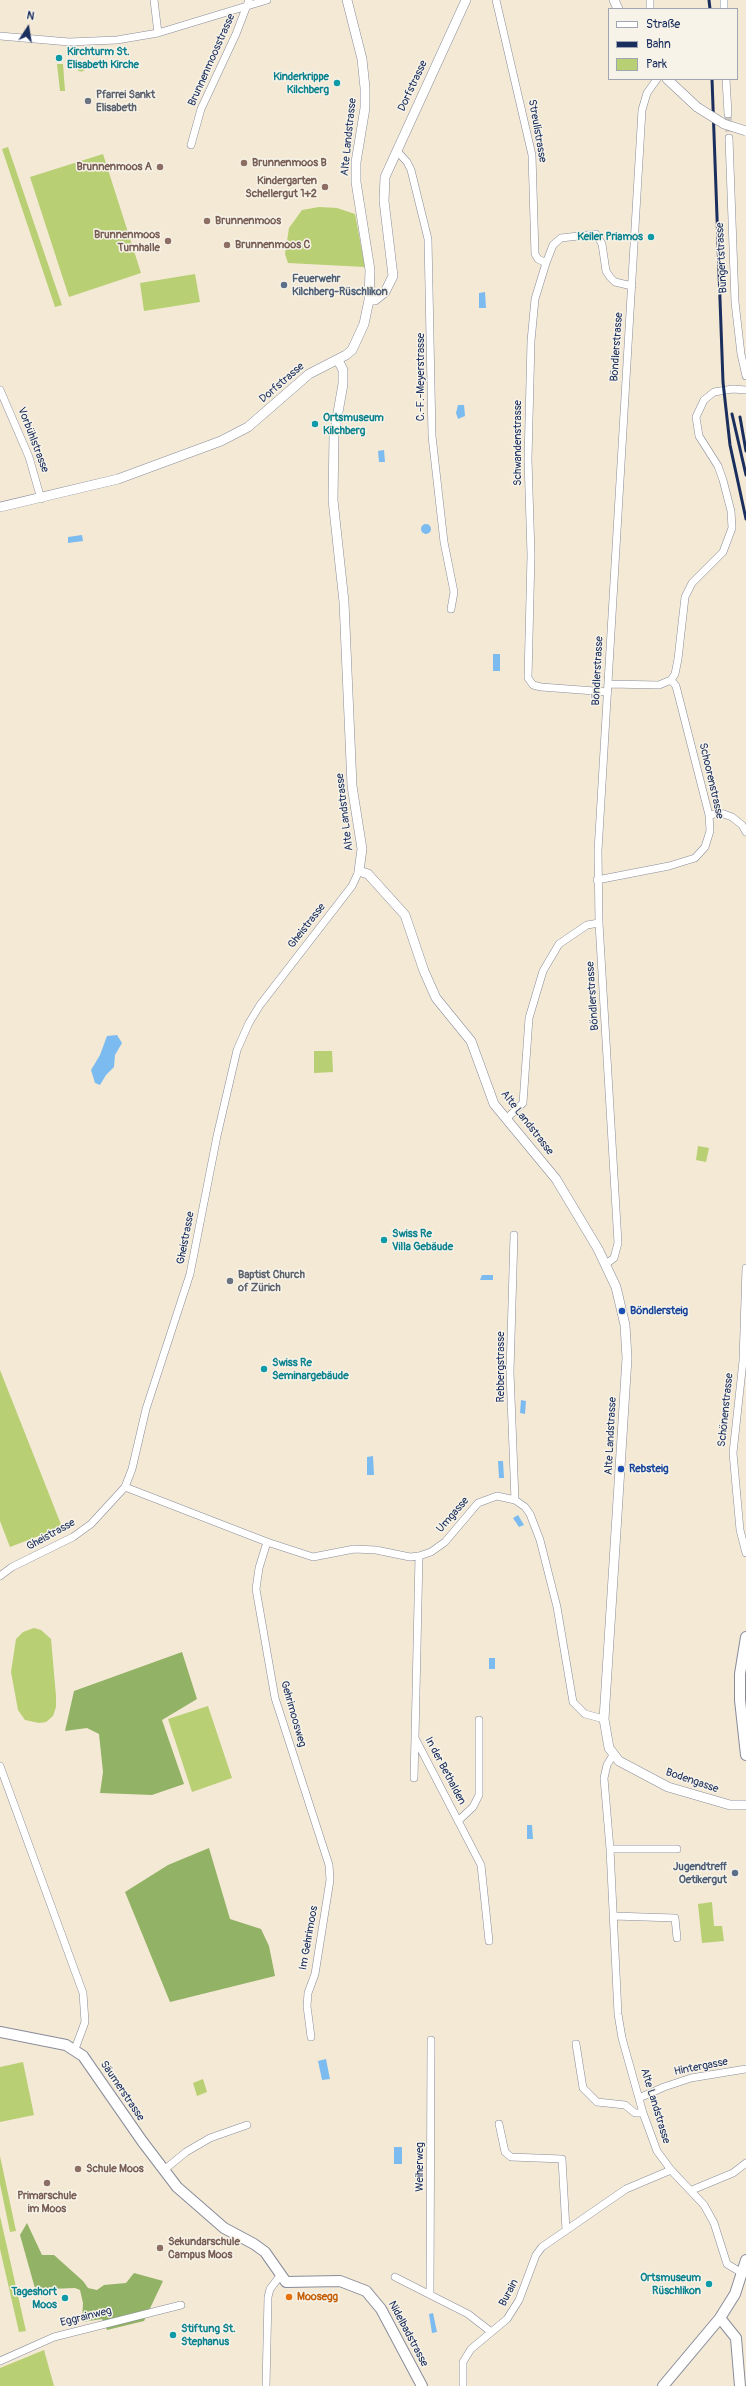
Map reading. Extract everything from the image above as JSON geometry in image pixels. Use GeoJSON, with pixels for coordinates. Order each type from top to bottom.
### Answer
{"type":"FeatureCollection","features":[{"type":"Feature","properties":{"kind":"main road"},"geometry":{"type":"LineString","coordinates":[[746,1637],[740,1674],[740,1700],[746,1755]]}},
{"type":"Feature","properties":{"kind":"main road"},"geometry":{"type":"LineString","coordinates":[[0,2032],[55,2042],[74,2049]]}},
{"type":"Feature","properties":{"kind":"main road","name":"Säumerstrasse"},"geometry":{"type":"LineString","coordinates":[[74,2049],[90,2064],[107,2092],[164,2170],[195,2205],[224,2228],[254,2244],[265,2252],[272,2260],[280,2276]]}},
{"type":"Feature","properties":{"kind":"main road"},"geometry":{"type":"LineString","coordinates":[[663,2386],[720,2318],[735,2294],[746,2260]]}},
{"type":"Feature","properties":{"kind":"main road","name":"Nidelbadstrasse"},"geometry":{"type":"LineString","coordinates":[[280,2276],[289,2283],[318,2280],[340,2281],[366,2291],[381,2309],[422,2386]]}},
{"type":"Feature","properties":{"kind":"main road"},"geometry":{"type":"LineString","coordinates":[[720,2318],[736,2338],[740,2386]]}},
{"type":"Feature","properties":{"kind":"street"},"geometry":{"type":"LineString","coordinates":[[154,0],[158,33]]}},
{"type":"Feature","properties":{"kind":"street","name":"Brunnenmoosstrasse"},"geometry":{"type":"LineString","coordinates":[[191,145],[201,109],[247,8],[249,0]]}},
{"type":"Feature","properties":{"kind":"street"},"geometry":{"type":"LineString","coordinates":[[0,36],[86,41],[117,40],[158,33],[247,8],[267,0]]}},
{"type":"Feature","properties":{"kind":"street","name":"Alte Landstrasse"},"geometry":{"type":"LineString","coordinates":[[347,0],[362,59],[365,88],[365,108],[356,162],[356,182],[368,254],[369,300]]}},
{"type":"Feature","properties":{"kind":"street","name":"Dorfstrasse"},"geometry":{"type":"LineString","coordinates":[[0,507],[41,499],[118,479],[221,441],[248,427],[309,374],[346,355],[357,342],[364,324],[369,300],[375,300],[385,292],[393,276],[384,188],[390,164],[466,0]]}},
{"type":"Feature","properties":{"kind":"street","name":"Streulistrasse"},"geometry":{"type":"LineString","coordinates":[[496,0],[532,155],[535,254],[538,259],[546,262]]}},
{"type":"Feature","properties":{"kind":"street","name":"Böndlerstrasse"},"geometry":{"type":"LineString","coordinates":[[606,1264],[614,1258],[618,1243],[597,880],[642,110],[647,92],[656,80]]}},
{"type":"Feature","properties":{"kind":"street"},"geometry":{"type":"LineString","coordinates":[[668,80],[697,107],[724,124],[746,131]]}},
{"type":"Feature","properties":{"kind":"street"},"geometry":{"type":"LineString","coordinates":[[726,80],[728,114]]}},
{"type":"Feature","properties":{"kind":"street","name":"Bungertstrasse"},"geometry":{"type":"LineString","coordinates":[[729,138],[735,302],[741,354],[746,376]]}},
{"type":"Feature","properties":{"kind":"street","name":"C.-F.-Meyerstrasse"},"geometry":{"type":"LineString","coordinates":[[397,151],[409,165],[428,239],[432,436],[444,542],[454,592],[451,609]]}},
{"type":"Feature","properties":{"kind":"street","name":"Schwandenstrasse"},"geometry":{"type":"LineString","coordinates":[[608,692],[541,687],[530,682],[527,673],[531,555],[528,459],[531,341],[535,299],[546,262],[553,245],[561,238],[592,233],[599,237],[602,244],[606,271],[610,277],[615,282],[632,286]]}},
{"type":"Feature","properties":{"kind":"street","name":"Alte Landstrasse"},"geometry":{"type":"LineString","coordinates":[[338,360],[343,370],[343,384],[334,435],[333,500],[344,602],[352,786],[362,849],[360,871],[368,874],[405,915],[424,971],[436,998],[471,1041],[494,1104],[556,1179],[606,1264],[616,1287],[626,1336],[627,1358],[604,1719],[609,1748],[613,1755],[607,1765],[604,1778],[610,1849],[618,2014],[622,2038],[643,2113],[657,2151],[671,2170],[692,2190],[704,2205],[714,2223],[727,2264],[742,2273]]}},
{"type":"Feature","properties":{"kind":"street"},"geometry":{"type":"LineString","coordinates":[[609,684],[659,685],[671,680],[678,660],[684,597],[696,579],[719,558],[728,542],[732,528],[731,511],[722,476],[699,436],[696,417],[704,400],[714,392],[733,389],[746,390]]}},
{"type":"Feature","properties":{"kind":"street","name":"Vorbühlstrasse"},"geometry":{"type":"LineString","coordinates":[[0,390],[29,457],[41,499]]}},
{"type":"Feature","properties":{"kind":"street","name":"Schoorenstrasse"},"geometry":{"type":"LineString","coordinates":[[597,880],[669,866],[695,858],[705,847],[708,836],[709,815],[676,686],[671,680]]}},
{"type":"Feature","properties":{"kind":"street"},"geometry":{"type":"LineString","coordinates":[[709,815],[721,814],[732,817],[742,825],[746,832]]}},
{"type":"Feature","properties":{"kind":"street","name":"Gheistrasse"},"geometry":{"type":"LineString","coordinates":[[0,1576],[12,1567],[72,1537],[91,1524],[125,1487],[132,1469],[146,1409],[190,1274],[217,1136],[237,1050],[249,1023],[260,1005],[352,886],[360,871]]}},
{"type":"Feature","properties":{"kind":"street"},"geometry":{"type":"LineString","coordinates":[[506,1119],[522,1103],[529,1018],[543,971],[559,944],[587,925],[599,923]]}},
{"type":"Feature","properties":{"kind":"street","name":"Rebbergstrasse"},"geometry":{"type":"LineString","coordinates":[[514,1235],[510,1372],[515,1500]]}},
{"type":"Feature","properties":{"kind":"street","name":"Schönenstrasse"},"geometry":{"type":"LineString","coordinates":[[746,1268],[744,1361],[733,1453],[740,1530],[746,1553]]}},
{"type":"Feature","properties":{"kind":"street","name":"Umgasse"},"geometry":{"type":"LineString","coordinates":[[125,1487],[267,1542],[313,1557],[354,1549],[376,1550],[410,1557],[419,1556],[430,1552],[445,1542],[478,1503],[497,1496],[515,1500]]}},
{"type":"Feature","properties":{"kind":"street"},"geometry":{"type":"LineString","coordinates":[[515,1500],[525,1507],[530,1514],[540,1540],[557,1607],[573,1702],[585,1714],[604,1719]]}},
{"type":"Feature","properties":{"kind":"street","name":"Gehrimoosweg"},"geometry":{"type":"LineString","coordinates":[[267,1542],[259,1568],[256,1589],[273,1690],[328,1865]]}},
{"type":"Feature","properties":{"kind":"street","name":"In der Bethalden"},"geometry":{"type":"LineString","coordinates":[[419,1556],[415,1738],[481,1865],[489,1942]]}},
{"type":"Feature","properties":{"kind":"street"},"geometry":{"type":"LineString","coordinates":[[458,1821],[473,1807],[479,1795],[479,1720]]}},
{"type":"Feature","properties":{"kind":"street"},"geometry":{"type":"LineString","coordinates":[[414,1778],[415,1738]]}},
{"type":"Feature","properties":{"kind":"street","name":"Bodengasse"},"geometry":{"type":"LineString","coordinates":[[613,1755],[619,1761],[668,1787],[730,1805],[746,1805]]}},
{"type":"Feature","properties":{"kind":"street"},"geometry":{"type":"LineString","coordinates":[[0,1766],[83,1993],[85,2022],[74,2049]]}},
{"type":"Feature","properties":{"kind":"street"},"geometry":{"type":"LineString","coordinates":[[610,1849],[677,1849]]}},
{"type":"Feature","properties":{"kind":"street","name":"Im Gehrimoos"},"geometry":{"type":"LineString","coordinates":[[311,2037],[307,2006],[308,1992],[315,1974],[330,1880],[328,1865]]}},
{"type":"Feature","properties":{"kind":"street"},"geometry":{"type":"LineString","coordinates":[[613,1916],[675,1918],[677,1938]]}},
{"type":"Feature","properties":{"kind":"street","name":"Weiherweg"},"geometry":{"type":"LineString","coordinates":[[430,2294],[431,2040]]}},
{"type":"Feature","properties":{"kind":"street"},"geometry":{"type":"LineString","coordinates":[[576,2044],[583,2088],[597,2102],[625,2105],[635,2113],[643,2113]]}},
{"type":"Feature","properties":{"kind":"street","name":"Hintergasse"},"geometry":{"type":"LineString","coordinates":[[639,2098],[664,2086],[691,2078],[746,2069]]}},
{"type":"Feature","properties":{"kind":"street"},"geometry":{"type":"LineString","coordinates":[[499,2124],[505,2152],[511,2157],[562,2159],[566,2230]]}},
{"type":"Feature","properties":{"kind":"street"},"geometry":{"type":"LineString","coordinates":[[164,2170],[186,2152],[210,2138],[248,2125]]}},
{"type":"Feature","properties":{"kind":"street"},"geometry":{"type":"LineString","coordinates":[[692,2190],[733,2173],[746,2163]]}},
{"type":"Feature","properties":{"kind":"street","name":"Burain"},"geometry":{"type":"LineString","coordinates":[[462,2386],[463,2362],[470,2348],[507,2319],[519,2300],[536,2255],[542,2247],[626,2189],[671,2170]]}},
{"type":"Feature","properties":{"kind":"street"},"geometry":{"type":"LineString","coordinates":[[266,2386],[268,2297],[270,2289],[280,2276]]}},
{"type":"Feature","properties":{"kind":"street"},"geometry":{"type":"LineString","coordinates":[[395,2277],[468,2314],[490,2332]]}},
{"type":"Feature","properties":{"kind":"street","name":"Eggrainweg"},"geometry":{"type":"LineString","coordinates":[[0,2361],[54,2337],[181,2305]]}},
{"type":"Feature","properties":{"kind":"green space"},"geometry":{"type":"Polygon","coordinates":[[[81,62],[86,67],[81,72],[76,67],[81,62]]]}},
{"type":"Feature","properties":{"kind":"green space"},"geometry":{"type":"Polygon","coordinates":[[[57,64],[63,64],[65,91],[60,91],[57,64]]]}},
{"type":"Feature","properties":{"kind":"green space"},"geometry":{"type":"Polygon","coordinates":[[[8,147],[62,305],[55,307],[2,149],[8,147]]]}},
{"type":"Feature","properties":{"kind":"green space"},"geometry":{"type":"Polygon","coordinates":[[[103,154],[141,273],[69,297],[30,177],[103,154]]]}},
{"type":"Feature","properties":{"kind":"green space"},"geometry":{"type":"Polygon","coordinates":[[[319,207],[337,208],[355,214],[365,267],[288,263],[285,254],[289,228],[302,210],[319,207]]]}},
{"type":"Feature","properties":{"kind":"green space"},"geometry":{"type":"Polygon","coordinates":[[[195,274],[200,302],[144,311],[140,283],[195,274]]]}},
{"type":"Feature","properties":{"kind":"green space"},"geometry":{"type":"Polygon","coordinates":[[[314,1051],[332,1051],[333,1072],[314,1073],[314,1051]]]}},
{"type":"Feature","properties":{"kind":"green space"},"geometry":{"type":"Polygon","coordinates":[[[698,1146],[709,1148],[706,1162],[696,1160],[698,1146]]]}},
{"type":"Feature","properties":{"kind":"green space"},"geometry":{"type":"Polygon","coordinates":[[[0,1370],[62,1527],[10,1547],[0,1521],[0,1370]]]}},
{"type":"Feature","properties":{"kind":"green space"},"geometry":{"type":"Polygon","coordinates":[[[34,1628],[41,1630],[51,1639],[56,1696],[56,1707],[53,1716],[46,1722],[39,1723],[25,1720],[18,1710],[11,1672],[16,1639],[23,1632],[34,1628]]]}},
{"type":"Feature","properties":{"kind":"green space"},"geometry":{"type":"Polygon","coordinates":[[[182,1652],[197,1699],[162,1720],[184,1784],[152,1795],[100,1793],[103,1772],[99,1734],[87,1728],[65,1731],[74,1691],[182,1652]]]}},
{"type":"Feature","properties":{"kind":"green space"},"geometry":{"type":"Polygon","coordinates":[[[208,1706],[232,1778],[192,1792],[168,1719],[208,1706]]]}},
{"type":"Feature","properties":{"kind":"green space"},"geometry":{"type":"Polygon","coordinates":[[[209,1848],[230,1919],[261,1929],[269,1946],[275,1976],[170,2002],[125,1892],[168,1865],[209,1848]]]}},
{"type":"Feature","properties":{"kind":"green space"},"geometry":{"type":"Polygon","coordinates":[[[712,1902],[714,1926],[722,1926],[724,1941],[702,1943],[698,1904],[712,1902]]]}},
{"type":"Feature","properties":{"kind":"green space"},"geometry":{"type":"Polygon","coordinates":[[[23,2062],[34,2115],[0,2122],[0,2067],[23,2062]]]}},
{"type":"Feature","properties":{"kind":"green space"},"geometry":{"type":"Polygon","coordinates":[[[203,2079],[207,2092],[197,2096],[193,2083],[203,2079]]]}},
{"type":"Feature","properties":{"kind":"green space"},"geometry":{"type":"Polygon","coordinates":[[[0,2156],[16,2231],[10,2232],[0,2184],[0,2156]]]}},
{"type":"Feature","properties":{"kind":"green space"},"geometry":{"type":"Polygon","coordinates":[[[0,2216],[26,2331],[19,2332],[0,2249],[0,2216]]]}},
{"type":"Feature","properties":{"kind":"green space"},"geometry":{"type":"Polygon","coordinates":[[[27,2223],[42,2255],[54,2255],[83,2281],[88,2288],[97,2290],[104,2285],[126,2283],[134,2273],[163,2281],[144,2321],[107,2330],[102,2319],[82,2322],[83,2303],[80,2290],[75,2288],[49,2289],[36,2292],[20,2235],[27,2223]]]}},
{"type":"Feature","properties":{"kind":"green space"},"geometry":{"type":"Polygon","coordinates":[[[44,2350],[54,2386],[0,2386],[0,2368],[44,2350]]]}},
{"type":"Feature","properties":{"kind":"water"},"geometry":{"type":"Polygon","coordinates":[[[485,292],[486,308],[479,308],[479,293],[485,292]]]}},
{"type":"Feature","properties":{"kind":"water"},"geometry":{"type":"Polygon","coordinates":[[[458,405],[464,405],[465,416],[458,419],[456,413],[458,405]]]}},
{"type":"Feature","properties":{"kind":"water"},"geometry":{"type":"Polygon","coordinates":[[[384,450],[385,462],[379,462],[378,451],[384,450]]]}},
{"type":"Feature","properties":{"kind":"water"},"geometry":{"type":"Polygon","coordinates":[[[426,524],[431,529],[426,534],[421,529],[426,524]]]}},
{"type":"Feature","properties":{"kind":"water"},"geometry":{"type":"Polygon","coordinates":[[[82,535],[83,541],[68,543],[68,537],[82,535]]]}},
{"type":"Feature","properties":{"kind":"water"},"geometry":{"type":"Polygon","coordinates":[[[493,654],[500,654],[500,671],[493,671],[493,654]]]}},
{"type":"Feature","properties":{"kind":"water"},"geometry":{"type":"Polygon","coordinates":[[[117,1035],[122,1043],[115,1055],[114,1067],[106,1075],[100,1085],[95,1083],[91,1070],[100,1055],[107,1036],[117,1035]]]}},
{"type":"Feature","properties":{"kind":"water"},"geometry":{"type":"Polygon","coordinates":[[[482,1275],[493,1275],[493,1280],[480,1280],[482,1275]]]}},
{"type":"Feature","properties":{"kind":"water"},"geometry":{"type":"Polygon","coordinates":[[[521,1400],[526,1401],[525,1414],[520,1413],[521,1400]]]}},
{"type":"Feature","properties":{"kind":"water"},"geometry":{"type":"Polygon","coordinates":[[[373,1456],[374,1475],[367,1475],[367,1457],[373,1456]]]}},
{"type":"Feature","properties":{"kind":"water"},"geometry":{"type":"Polygon","coordinates":[[[498,1461],[503,1461],[504,1478],[499,1478],[498,1461]]]}},
{"type":"Feature","properties":{"kind":"water"},"geometry":{"type":"Polygon","coordinates":[[[518,1515],[524,1525],[519,1527],[513,1518],[518,1515]]]}},
{"type":"Feature","properties":{"kind":"water"},"geometry":{"type":"Polygon","coordinates":[[[489,1658],[495,1658],[495,1669],[489,1669],[489,1658]]]}},
{"type":"Feature","properties":{"kind":"water"},"geometry":{"type":"Polygon","coordinates":[[[527,1825],[532,1825],[533,1839],[527,1839],[527,1825]]]}},
{"type":"Feature","properties":{"kind":"water"},"geometry":{"type":"Polygon","coordinates":[[[326,2059],[330,2079],[322,2080],[318,2061],[326,2059]]]}},
{"type":"Feature","properties":{"kind":"water"},"geometry":{"type":"Polygon","coordinates":[[[394,2147],[402,2147],[402,2164],[394,2164],[394,2147]]]}},
{"type":"Feature","properties":{"kind":"water"},"geometry":{"type":"Polygon","coordinates":[[[433,2313],[437,2332],[432,2333],[429,2314],[433,2313]]]}},
{"type":"Feature","properties":{"kind":"tunnel"},"geometry":{"type":"LineString","coordinates":[[728,114],[729,138]]}},
{"type":"Feature","properties":{"kind":"railway"},"geometry":{"type":"LineString","coordinates":[[709,0],[710,8]]}},
{"type":"Feature","properties":{"kind":"railway"},"geometry":{"type":"LineString","coordinates":[[712,80],[723,382],[730,445],[746,519]]}},
{"type":"Feature","properties":{"kind":"railway"},"geometry":{"type":"LineString","coordinates":[[732,414],[746,475]]}},
{"type":"Feature","properties":{"kind":"railway"},"geometry":{"type":"LineString","coordinates":[[740,417],[746,451]]}},
{"type":"Feature","properties":{"kind":"place","name":"Kirchturm St. Elisabeth Kirche"},"geometry":{"type":"Point","coordinates":[59,58]}},
{"type":"Feature","properties":{"kind":"place","name":"Kinderkrippe Kilchberg"},"geometry":{"type":"Point","coordinates":[337,83]}},
{"type":"Feature","properties":{"kind":"place","name":"Pfarrei Sankt Elisabeth"},"geometry":{"type":"Point","coordinates":[88,101]}},
{"type":"Feature","properties":{"kind":"place","name":"Brunnenmoos B"},"geometry":{"type":"Point","coordinates":[244,163]}},
{"type":"Feature","properties":{"kind":"place","name":"Brunnenmoos A"},"geometry":{"type":"Point","coordinates":[160,167]}},
{"type":"Feature","properties":{"kind":"place","name":"Kindergarten Schellergut 1+2"},"geometry":{"type":"Point","coordinates":[325,187]}},
{"type":"Feature","properties":{"kind":"place","name":"Brunnenmoos"},"geometry":{"type":"Point","coordinates":[207,221]}},
{"type":"Feature","properties":{"kind":"place","name":"Keiler Priamos"},"geometry":{"type":"Point","coordinates":[651,237]}},
{"type":"Feature","properties":{"kind":"place","name":"Brunnenmoos Turnhalle"},"geometry":{"type":"Point","coordinates":[168,241]}},
{"type":"Feature","properties":{"kind":"place","name":"Brunnenmoos C"},"geometry":{"type":"Point","coordinates":[227,245]}},
{"type":"Feature","properties":{"kind":"place","name":"Feuerwehr Kilchberg-Rüschlikon"},"geometry":{"type":"Point","coordinates":[284,285]}},
{"type":"Feature","properties":{"kind":"place","name":"Ortsmuseum Kilchberg"},"geometry":{"type":"Point","coordinates":[315,424]}},
{"type":"Feature","properties":{"kind":"place","name":"Swiss Re Villa Gebäude"},"geometry":{"type":"Point","coordinates":[384,1240]}},
{"type":"Feature","properties":{"kind":"place","name":"Baptist Church of Zürich"},"geometry":{"type":"Point","coordinates":[230,1281]}},
{"type":"Feature","properties":{"kind":"place","name":"Böndlersteig"},"geometry":{"type":"Point","coordinates":[622,1311]}},
{"type":"Feature","properties":{"kind":"place","name":"Swiss Re Seminargebäude"},"geometry":{"type":"Point","coordinates":[264,1369]}},
{"type":"Feature","properties":{"kind":"place","name":"Rebsteig"},"geometry":{"type":"Point","coordinates":[621,1469]}},
{"type":"Feature","properties":{"kind":"place","name":"Jugendtreff Oetikergut"},"geometry":{"type":"Point","coordinates":[735,1873]}},
{"type":"Feature","properties":{"kind":"place","name":"Schule Moos"},"geometry":{"type":"Point","coordinates":[78,2169]}},
{"type":"Feature","properties":{"kind":"place","name":"Primarschule im Moos"},"geometry":{"type":"Point","coordinates":[47,2183]}},
{"type":"Feature","properties":{"kind":"place","name":"Sekundarschule Campus Moos"},"geometry":{"type":"Point","coordinates":[160,2248]}},
{"type":"Feature","properties":{"kind":"place","name":"Ortsmuseum Rüschlikon"},"geometry":{"type":"Point","coordinates":[709,2284]}},
{"type":"Feature","properties":{"kind":"place","name":"Moosegg"},"geometry":{"type":"Point","coordinates":[289,2297]}},
{"type":"Feature","properties":{"kind":"place","name":"Tageshort Moos"},"geometry":{"type":"Point","coordinates":[65,2298]}},
{"type":"Feature","properties":{"kind":"place","name":"Stiftung St. Stephanus"},"geometry":{"type":"Point","coordinates":[173,2335]}}]}
